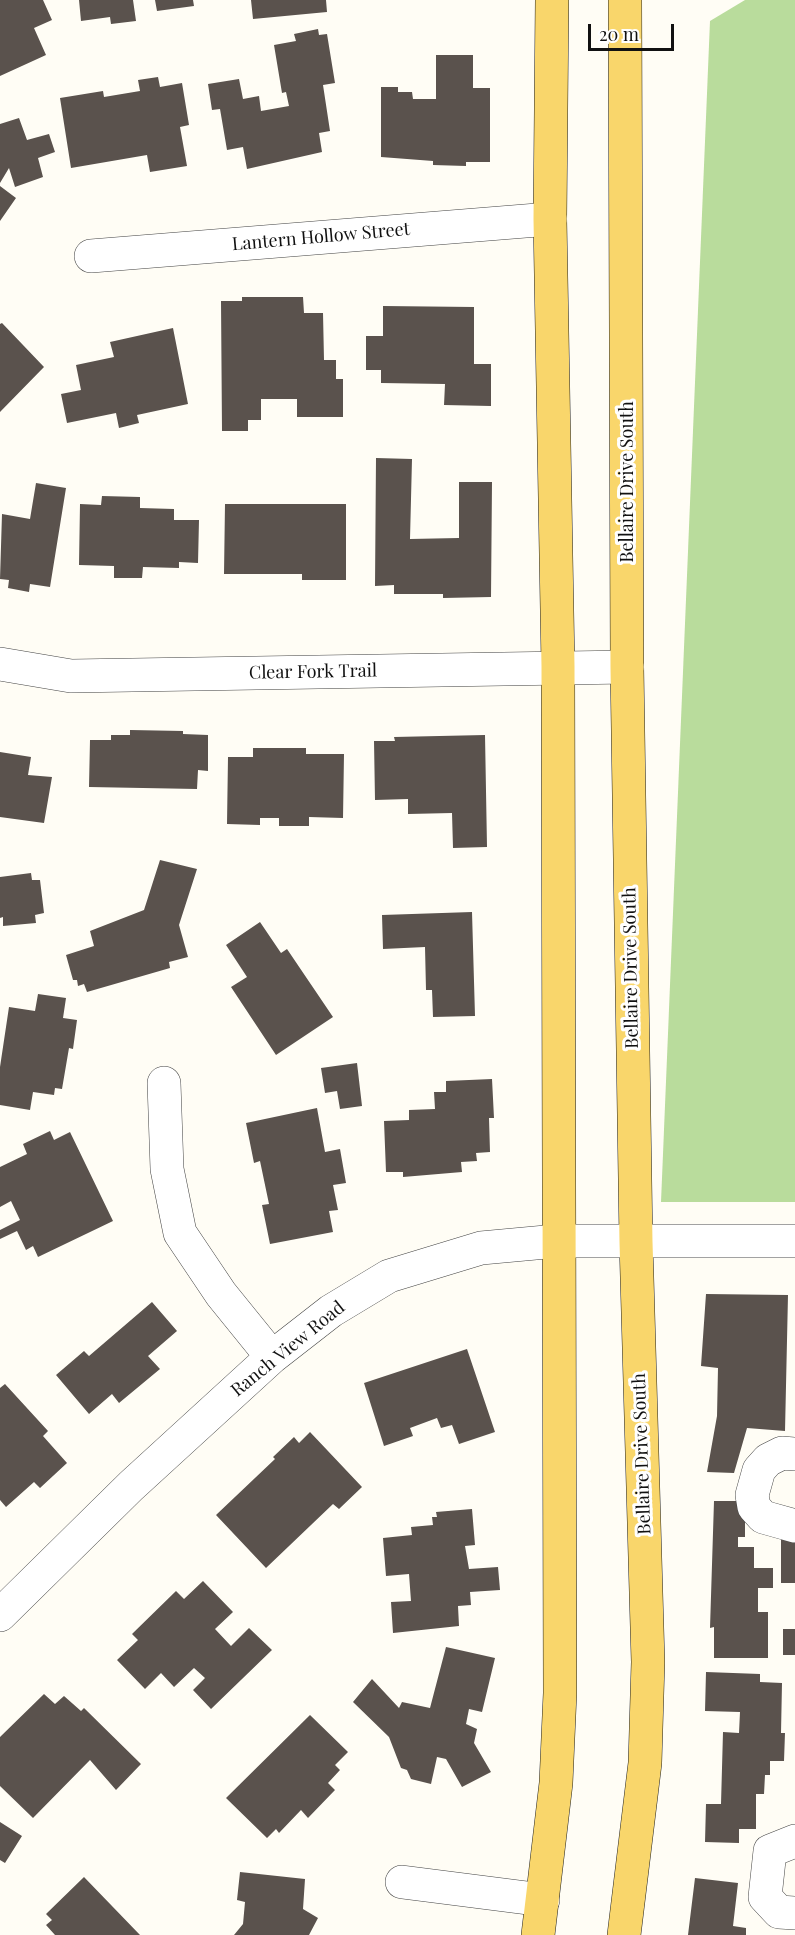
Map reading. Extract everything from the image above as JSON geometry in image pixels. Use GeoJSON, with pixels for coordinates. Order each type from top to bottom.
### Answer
{"type":"FeatureCollection","features":[{"type":"Feature","properties":{"kind":"main road"},"geometry":{"type":"LineString","coordinates":[[538,1935],[556,1784],[560,1693],[557,1241],[558,666],[550,219],[552,0]]}},
{"type":"Feature","properties":{"kind":"main road","name":"Bellaire Drive South"},"geometry":{"type":"LineString","coordinates":[[624,1935],[645,1763],[648,1662],[636,1242],[627,667],[625,0]]}},
{"type":"Feature","properties":{"kind":"street","name":"Lantern Hollow Street"},"geometry":{"type":"LineString","coordinates":[[91,256],[550,219]]}},
{"type":"Feature","properties":{"kind":"street","name":"Clear Fork Trail"},"geometry":{"type":"LineString","coordinates":[[0,664],[71,676],[558,666],[627,667]]}},
{"type":"Feature","properties":{"kind":"street"},"geometry":{"type":"LineString","coordinates":[[164,1083],[167,1170],[180,1233],[221,1294],[272,1358]]}},
{"type":"Feature","properties":{"kind":"street","name":"Ranch View Road"},"geometry":{"type":"LineString","coordinates":[[0,1615],[130,1486],[272,1358],[331,1311],[389,1276],[481,1248],[557,1241],[795,1241]]}},
{"type":"Feature","properties":{"kind":"street"},"geometry":{"type":"LineString","coordinates":[[795,1454],[782,1453],[768,1460],[759,1470],[752,1494],[754,1507],[763,1517],[795,1526]]}},
{"type":"Feature","properties":{"kind":"street"},"geometry":{"type":"LineString","coordinates":[[795,1841],[770,1851],[765,1898],[779,1912],[795,1913]]}},
{"type":"Feature","properties":{"kind":"street"},"geometry":{"type":"LineString","coordinates":[[402,1882],[543,1900]]}},
{"type":"Feature","properties":{"kind":"green space"},"geometry":{"type":"Polygon","coordinates":[[[745,0],[795,0],[795,1202],[661,1202],[710,21],[745,0]]]}},
{"type":"Feature","properties":{"kind":"building"},"geometry":{"type":"Polygon","coordinates":[[[0,0],[43,0],[52,20],[34,28],[46,55],[0,76],[0,0]]]}},
{"type":"Feature","properties":{"kind":"building"},"geometry":{"type":"Polygon","coordinates":[[[79,0],[133,0],[136,21],[111,24],[110,17],[81,21],[79,0]]]}},
{"type":"Feature","properties":{"kind":"building"},"geometry":{"type":"Polygon","coordinates":[[[155,0],[193,0],[194,6],[157,11],[155,0]]]}},
{"type":"Feature","properties":{"kind":"building"},"geometry":{"type":"Polygon","coordinates":[[[251,0],[326,0],[327,12],[253,19],[251,0]]]}},
{"type":"Feature","properties":{"kind":"building"},"geometry":{"type":"Polygon","coordinates":[[[318,29],[319,35],[327,34],[335,83],[323,85],[330,131],[319,133],[322,152],[247,169],[243,147],[227,150],[220,109],[212,110],[208,84],[239,79],[243,99],[259,96],[261,111],[289,106],[286,92],[282,93],[274,45],[296,41],[294,34],[318,29]]]}},
{"type":"Feature","properties":{"kind":"building"},"geometry":{"type":"Polygon","coordinates":[[[436,55],[473,55],[473,88],[490,88],[490,162],[466,162],[466,166],[433,165],[433,161],[381,157],[381,87],[398,87],[398,92],[412,92],[413,99],[436,99],[436,55]]]}},
{"type":"Feature","properties":{"kind":"building"},"geometry":{"type":"Polygon","coordinates":[[[158,77],[160,87],[182,83],[189,125],[180,127],[187,166],[150,172],[147,155],[71,168],[60,98],[103,91],[104,97],[140,91],[138,80],[158,77]]]}},
{"type":"Feature","properties":{"kind":"building"},"geometry":{"type":"Polygon","coordinates":[[[19,118],[27,140],[49,134],[55,152],[38,158],[43,177],[15,187],[9,168],[0,183],[0,124],[19,118]]]}},
{"type":"Feature","properties":{"kind":"building"},"geometry":{"type":"Polygon","coordinates":[[[0,186],[16,198],[0,221],[0,186]]]}},
{"type":"Feature","properties":{"kind":"building"},"geometry":{"type":"Polygon","coordinates":[[[242,297],[303,297],[304,313],[323,313],[324,360],[336,360],[336,379],[343,379],[343,417],[297,417],[297,399],[261,399],[261,420],[248,420],[248,431],[222,431],[221,301],[242,301],[242,297]]]}},
{"type":"Feature","properties":{"kind":"building"},"geometry":{"type":"Polygon","coordinates":[[[383,306],[474,307],[474,364],[491,364],[491,406],[444,405],[445,384],[381,383],[381,370],[366,370],[366,336],[383,336],[383,306]]]}},
{"type":"Feature","properties":{"kind":"building"},"geometry":{"type":"Polygon","coordinates":[[[2,323],[44,367],[0,412],[0,324],[2,323]]]}},
{"type":"Feature","properties":{"kind":"building"},"geometry":{"type":"Polygon","coordinates":[[[173,328],[188,404],[137,415],[139,423],[119,428],[116,413],[67,423],[61,394],[81,390],[76,365],[114,357],[110,342],[173,328]]]}},
{"type":"Feature","properties":{"kind":"building"},"geometry":{"type":"Polygon","coordinates":[[[376,458],[412,459],[410,539],[459,538],[459,482],[492,482],[491,597],[443,598],[443,594],[394,594],[394,585],[375,586],[376,458]]]}},
{"type":"Feature","properties":{"kind":"building"},"geometry":{"type":"Polygon","coordinates":[[[36,483],[66,488],[50,587],[30,584],[29,592],[8,588],[9,580],[0,579],[2,514],[30,519],[36,483]]]}},
{"type":"Feature","properties":{"kind":"building"},"geometry":{"type":"Polygon","coordinates":[[[102,496],[140,497],[140,508],[174,509],[174,520],[199,520],[198,563],[179,562],[179,568],[143,567],[142,578],[114,578],[114,566],[79,565],[80,504],[101,505],[102,496]]]}},
{"type":"Feature","properties":{"kind":"building"},"geometry":{"type":"Polygon","coordinates":[[[225,504],[346,504],[346,580],[302,580],[302,574],[224,574],[225,504]]]}},
{"type":"Feature","properties":{"kind":"building"},"geometry":{"type":"Polygon","coordinates":[[[130,730],[183,731],[183,734],[208,735],[208,771],[198,770],[197,789],[89,787],[90,740],[111,740],[111,735],[130,735],[130,730]]]}},
{"type":"Feature","properties":{"kind":"building"},"geometry":{"type":"Polygon","coordinates":[[[485,735],[487,847],[453,848],[452,813],[408,814],[408,799],[375,800],[374,741],[395,741],[394,737],[485,735]]]}},
{"type":"Feature","properties":{"kind":"building"},"geometry":{"type":"Polygon","coordinates":[[[253,748],[306,748],[306,754],[344,754],[343,818],[309,817],[309,826],[279,826],[279,818],[260,818],[260,825],[227,824],[228,757],[253,757],[253,748]]]}},
{"type":"Feature","properties":{"kind":"building"},"geometry":{"type":"Polygon","coordinates":[[[0,752],[31,757],[28,775],[52,777],[44,823],[0,817],[0,752]]]}},
{"type":"Feature","properties":{"kind":"building"},"geometry":{"type":"Polygon","coordinates":[[[160,860],[197,869],[179,925],[188,957],[169,962],[170,968],[87,992],[84,984],[78,986],[77,980],[73,980],[66,955],[94,946],[90,931],[144,910],[160,860]]]}},
{"type":"Feature","properties":{"kind":"building"},"geometry":{"type":"Polygon","coordinates":[[[31,873],[32,880],[40,880],[44,913],[35,915],[36,923],[3,926],[3,917],[0,918],[0,877],[31,873]]]}},
{"type":"Feature","properties":{"kind":"building"},"geometry":{"type":"Polygon","coordinates":[[[472,912],[475,1016],[433,1017],[432,990],[426,990],[425,947],[383,949],[382,915],[472,912]]]}},
{"type":"Feature","properties":{"kind":"building"},"geometry":{"type":"Polygon","coordinates":[[[260,922],[281,953],[287,949],[333,1017],[276,1055],[231,987],[247,977],[226,945],[260,922]]]}},
{"type":"Feature","properties":{"kind":"building"},"geometry":{"type":"Polygon","coordinates":[[[38,994],[66,998],[63,1018],[77,1020],[73,1049],[69,1048],[62,1089],[55,1088],[54,1095],[33,1092],[30,1110],[0,1105],[0,1067],[9,1007],[35,1011],[38,994]]]}},
{"type":"Feature","properties":{"kind":"building"},"geometry":{"type":"Polygon","coordinates":[[[357,1063],[362,1106],[340,1109],[337,1091],[325,1093],[321,1068],[357,1063]]]}},
{"type":"Feature","properties":{"kind":"building"},"geometry":{"type":"Polygon","coordinates":[[[492,1079],[494,1118],[489,1118],[490,1152],[476,1153],[477,1161],[461,1162],[462,1172],[403,1177],[403,1172],[386,1172],[384,1121],[409,1120],[409,1110],[435,1109],[434,1092],[446,1092],[446,1081],[492,1079]]]}},
{"type":"Feature","properties":{"kind":"building"},"geometry":{"type":"Polygon","coordinates":[[[317,1108],[325,1152],[340,1149],[346,1183],[333,1185],[338,1210],[329,1211],[333,1232],[270,1244],[262,1205],[269,1204],[260,1161],[254,1163],[246,1123],[317,1108]]]}},
{"type":"Feature","properties":{"kind":"building"},"geometry":{"type":"Polygon","coordinates":[[[50,1131],[54,1140],[70,1132],[113,1221],[38,1257],[33,1246],[26,1250],[17,1231],[0,1239],[0,1230],[20,1220],[11,1201],[0,1207],[0,1167],[27,1154],[23,1144],[50,1131]]]}},
{"type":"Feature","properties":{"kind":"building"},"geometry":{"type":"Polygon","coordinates":[[[706,1294],[788,1295],[785,1431],[747,1428],[734,1473],[707,1472],[717,1416],[718,1368],[701,1366],[706,1294]]]}},
{"type":"Feature","properties":{"kind":"building"},"geometry":{"type":"Polygon","coordinates":[[[152,1302],[177,1331],[148,1356],[160,1369],[119,1403],[112,1394],[89,1414],[56,1375],[84,1351],[89,1356],[152,1302]]]}},
{"type":"Feature","properties":{"kind":"building"},"geometry":{"type":"Polygon","coordinates":[[[467,1349],[495,1432],[459,1444],[452,1425],[441,1428],[437,1418],[410,1428],[413,1436],[384,1446],[364,1383],[467,1349]]]}},
{"type":"Feature","properties":{"kind":"building"},"geometry":{"type":"Polygon","coordinates":[[[5,1384],[48,1431],[43,1436],[67,1463],[40,1488],[34,1482],[6,1507],[0,1500],[0,1388],[5,1384]]]}},
{"type":"Feature","properties":{"kind":"building"},"geometry":{"type":"Polygon","coordinates":[[[310,1432],[362,1487],[339,1509],[333,1504],[266,1568],[216,1515],[275,1459],[273,1457],[294,1437],[299,1443],[310,1432]]]}},
{"type":"Feature","properties":{"kind":"building"},"geometry":{"type":"Polygon","coordinates":[[[714,1501],[745,1501],[745,1537],[738,1537],[738,1547],[754,1547],[754,1568],[773,1568],[773,1588],[758,1588],[758,1612],[768,1612],[768,1658],[714,1658],[714,1627],[710,1628],[714,1501]]]}},
{"type":"Feature","properties":{"kind":"building"},"geometry":{"type":"Polygon","coordinates":[[[472,1509],[475,1545],[465,1546],[469,1569],[498,1567],[500,1590],[470,1592],[471,1605],[458,1606],[459,1626],[393,1633],[391,1602],[411,1601],[409,1574],[386,1576],[383,1538],[412,1535],[411,1527],[433,1525],[432,1517],[437,1517],[436,1512],[472,1509]]]}},
{"type":"Feature","properties":{"kind":"building"},"geometry":{"type":"Polygon","coordinates":[[[781,1536],[795,1536],[795,1583],[781,1583],[781,1536]]]}},
{"type":"Feature","properties":{"kind":"building"},"geometry":{"type":"Polygon","coordinates":[[[203,1581],[233,1612],[215,1629],[231,1646],[249,1628],[272,1650],[211,1709],[193,1690],[205,1678],[194,1668],[174,1687],[161,1673],[145,1689],[117,1660],[138,1640],[132,1634],[176,1591],[184,1599],[203,1581]]]}},
{"type":"Feature","properties":{"kind":"building"},"geometry":{"type":"Polygon","coordinates":[[[783,1629],[795,1629],[795,1655],[783,1655],[783,1629]]]}},
{"type":"Feature","properties":{"kind":"building"},"geometry":{"type":"Polygon","coordinates":[[[446,1647],[495,1658],[482,1712],[469,1709],[466,1724],[477,1729],[474,1743],[491,1772],[462,1787],[446,1759],[437,1757],[431,1784],[411,1779],[407,1770],[401,1768],[389,1737],[353,1702],[372,1679],[399,1708],[402,1702],[430,1708],[446,1647]]]}},
{"type":"Feature","properties":{"kind":"building"},"geometry":{"type":"Polygon","coordinates":[[[706,1672],[760,1674],[760,1682],[782,1683],[781,1733],[785,1733],[784,1761],[770,1761],[770,1775],[765,1775],[764,1794],[756,1794],[756,1829],[739,1829],[739,1843],[705,1842],[706,1804],[721,1804],[723,1732],[739,1733],[740,1712],[705,1711],[706,1672]]]}},
{"type":"Feature","properties":{"kind":"building"},"geometry":{"type":"Polygon","coordinates":[[[44,1694],[55,1704],[64,1696],[81,1711],[84,1708],[141,1764],[116,1790],[90,1760],[33,1818],[0,1786],[0,1737],[44,1694]]]}},
{"type":"Feature","properties":{"kind":"building"},"geometry":{"type":"Polygon","coordinates":[[[310,1715],[348,1752],[335,1765],[340,1770],[328,1783],[335,1790],[308,1818],[301,1810],[279,1833],[276,1829],[267,1838],[226,1798],[310,1715]]]}},
{"type":"Feature","properties":{"kind":"building"},"geometry":{"type":"Polygon","coordinates":[[[0,1822],[22,1836],[5,1863],[0,1860],[0,1822]]]}},
{"type":"Feature","properties":{"kind":"building"},"geometry":{"type":"Polygon","coordinates":[[[240,1872],[305,1879],[303,1909],[318,1918],[309,1935],[234,1935],[243,1924],[245,1902],[237,1900],[240,1872]]]}},
{"type":"Feature","properties":{"kind":"building"},"geometry":{"type":"Polygon","coordinates":[[[84,1877],[140,1935],[55,1935],[46,1925],[52,1920],[46,1914],[84,1877]]]}},
{"type":"Feature","properties":{"kind":"building"},"geometry":{"type":"Polygon","coordinates":[[[695,1878],[738,1883],[733,1926],[746,1928],[746,1935],[688,1935],[695,1878]]]}}]}
